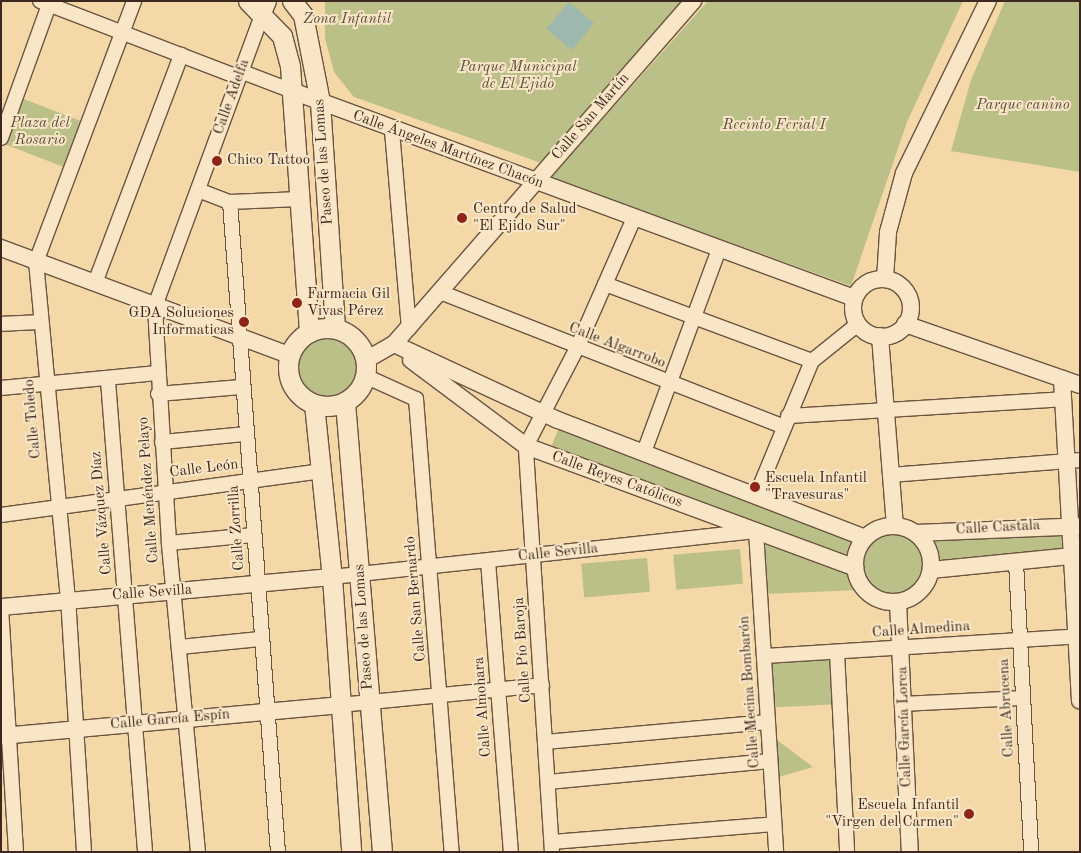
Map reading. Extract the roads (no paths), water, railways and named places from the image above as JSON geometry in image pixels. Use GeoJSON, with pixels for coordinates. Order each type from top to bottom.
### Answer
{"type":"FeatureCollection","features":[{"type":"Feature","properties":{"kind":"main road","name":"Paseo de las Lomas"},"geometry":{"type":"LineString","coordinates":[[248,1],[265,7],[282,36],[292,91],[309,332]]}},
{"type":"Feature","properties":{"kind":"main road","name":"Paseo de las Lomas"},"geometry":{"type":"LineString","coordinates":[[292,1],[303,15],[320,102],[335,328]]}},
{"type":"Feature","properties":{"kind":"main road"},"geometry":{"type":"LineString","coordinates":[[335,328],[355,339],[365,368],[359,390],[345,402],[314,404],[295,390],[288,367],[289,355],[309,332],[335,328]]}},
{"type":"Feature","properties":{"kind":"main road","name":"Paseo de las Lomas"},"geometry":{"type":"LineString","coordinates":[[345,402],[361,575],[382,852]]}},
{"type":"Feature","properties":{"kind":"main road","name":"Paseo de las Lomas"},"geometry":{"type":"LineString","coordinates":[[314,404],[332,578],[339,705],[351,852]]}},
{"type":"Feature","properties":{"kind":"street","name":"Calle Toledo"},"geometry":{"type":"LineString","coordinates":[[84,852],[73,729],[68,600],[56,505],[36,262],[134,1]]}},
{"type":"Feature","properties":{"kind":"street","name":"Calle San Martín"},"geometry":{"type":"LineString","coordinates":[[365,368],[398,348],[409,328],[693,1]]}},
{"type":"Feature","properties":{"kind":"street"},"geometry":{"type":"LineString","coordinates":[[885,279],[888,232],[904,173],[988,1]]}},
{"type":"Feature","properties":{"kind":"street","name":"Calle Ángeles Martínez Chacón"},"geometry":{"type":"LineString","coordinates":[[44,3],[181,55],[292,91],[392,131],[854,298]]}},
{"type":"Feature","properties":{"kind":"street"},"geometry":{"type":"LineString","coordinates":[[1,138],[44,3]]}},
{"type":"Feature","properties":{"kind":"street","name":"Calle Adelfa"},"geometry":{"type":"LineString","coordinates":[[155,306],[265,7]]}},
{"type":"Feature","properties":{"kind":"street"},"geometry":{"type":"LineString","coordinates":[[95,283],[181,55]]}},
{"type":"Feature","properties":{"kind":"street"},"geometry":{"type":"LineString","coordinates":[[392,131],[409,328]]}},
{"type":"Feature","properties":{"kind":"street"},"geometry":{"type":"LineString","coordinates":[[198,190],[230,202],[300,199]]}},
{"type":"Feature","properties":{"kind":"street","name":"Calle Zorrilla"},"geometry":{"type":"LineString","coordinates":[[230,202],[245,434],[278,852]]}},
{"type":"Feature","properties":{"kind":"street"},"geometry":{"type":"LineString","coordinates":[[526,446],[545,414],[634,218]]}},
{"type":"Feature","properties":{"kind":"street"},"geometry":{"type":"LineString","coordinates":[[1,248],[289,355]]}},
{"type":"Feature","properties":{"kind":"street"},"geometry":{"type":"LineString","coordinates":[[644,452],[719,249]]}},
{"type":"Feature","properties":{"kind":"street"},"geometry":{"type":"LineString","coordinates":[[858,324],[854,298],[866,283],[885,279],[908,296],[906,324]]}},
{"type":"Feature","properties":{"kind":"street"},"geometry":{"type":"LineString","coordinates":[[605,284],[812,361]]}},
{"type":"Feature","properties":{"kind":"street","name":"Calle Algarrobo"},"geometry":{"type":"LineString","coordinates":[[440,292],[670,384],[786,422],[886,411],[1063,399]]}},
{"type":"Feature","properties":{"kind":"street","name":"Calle Menéndez Pelayo"},"geometry":{"type":"LineString","coordinates":[[155,306],[158,394],[169,543],[198,852]]}},
{"type":"Feature","properties":{"kind":"street"},"geometry":{"type":"LineString","coordinates":[[1,324],[40,322]]}},
{"type":"Feature","properties":{"kind":"street"},"geometry":{"type":"LineString","coordinates":[[858,324],[880,336]]}},
{"type":"Feature","properties":{"kind":"street"},"geometry":{"type":"LineString","coordinates":[[756,496],[812,361],[858,324]]}},
{"type":"Feature","properties":{"kind":"street"},"geometry":{"type":"LineString","coordinates":[[880,336],[906,324],[1080,385]]}},
{"type":"Feature","properties":{"kind":"street"},"geometry":{"type":"LineString","coordinates":[[880,336],[895,525]]}},
{"type":"Feature","properties":{"kind":"street"},"geometry":{"type":"LineString","coordinates":[[398,348],[545,414],[865,538],[895,525],[916,533],[929,549],[931,570],[920,591],[898,602],[870,594],[855,568],[865,538]]}},
{"type":"Feature","properties":{"kind":"street","name":"Calle Reyes Católicos"},"geometry":{"type":"LineString","coordinates":[[398,348],[432,380],[526,446],[855,568]]}},
{"type":"Feature","properties":{"kind":"street","name":"Calle San Bernardo"},"geometry":{"type":"LineString","coordinates":[[365,368],[416,399],[452,852]]}},
{"type":"Feature","properties":{"kind":"street"},"geometry":{"type":"LineString","coordinates":[[1,388],[108,380],[157,373]]}},
{"type":"Feature","properties":{"kind":"street"},"geometry":{"type":"LineString","coordinates":[[1062,379],[1063,399],[1073,460],[1080,700]]}},
{"type":"Feature","properties":{"kind":"street","name":"Calle Vázquez Díaz"},"geometry":{"type":"LineString","coordinates":[[108,380],[145,852]]}},
{"type":"Feature","properties":{"kind":"street"},"geometry":{"type":"LineString","coordinates":[[158,394],[242,387]]}},
{"type":"Feature","properties":{"kind":"street"},"geometry":{"type":"LineString","coordinates":[[162,442],[245,434]]}},
{"type":"Feature","properties":{"kind":"street","name":"Calle Pío Baroja"},"geometry":{"type":"LineString","coordinates":[[526,446],[552,847]]}},
{"type":"Feature","properties":{"kind":"street"},"geometry":{"type":"LineString","coordinates":[[891,475],[1073,460]]}},
{"type":"Feature","properties":{"kind":"street","name":"Calle León"},"geometry":{"type":"LineString","coordinates":[[1,515],[116,496],[322,471]]}},
{"type":"Feature","properties":{"kind":"street","name":"Calle Castala"},"geometry":{"type":"LineString","coordinates":[[916,533],[1076,526]]}},
{"type":"Feature","properties":{"kind":"street","name":"Calle Sevilla"},"geometry":{"type":"LineString","coordinates":[[1,607],[126,594],[174,592],[332,578],[756,531]]}},
{"type":"Feature","properties":{"kind":"street","name":"Calle Mecina Bombarón"},"geometry":{"type":"LineString","coordinates":[[756,531],[776,852]]}},
{"type":"Feature","properties":{"kind":"street"},"geometry":{"type":"LineString","coordinates":[[169,543],[254,536]]}},
{"type":"Feature","properties":{"kind":"street"},"geometry":{"type":"LineString","coordinates":[[931,570],[1076,555]]}},
{"type":"Feature","properties":{"kind":"street","name":"Calle Almohara"},"geometry":{"type":"LineString","coordinates":[[488,560],[511,852]]}},
{"type":"Feature","properties":{"kind":"street","name":"Calle Abrucena"},"geometry":{"type":"LineString","coordinates":[[1016,562],[1031,852]]}},
{"type":"Feature","properties":{"kind":"street","name":"Calle García Lorca"},"geometry":{"type":"LineString","coordinates":[[898,602],[903,647],[910,852]]}},
{"type":"Feature","properties":{"kind":"street"},"geometry":{"type":"LineString","coordinates":[[1,607],[4,736],[16,852]]}},
{"type":"Feature","properties":{"kind":"street","name":"Calle Almedina"},"geometry":{"type":"LineString","coordinates":[[764,656],[1078,636]]}},
{"type":"Feature","properties":{"kind":"street"},"geometry":{"type":"LineString","coordinates":[[179,647],[262,640]]}},
{"type":"Feature","properties":{"kind":"street"},"geometry":{"type":"LineString","coordinates":[[837,652],[847,852]]}},
{"type":"Feature","properties":{"kind":"street"},"geometry":{"type":"LineString","coordinates":[[339,705],[542,685]]}},
{"type":"Feature","properties":{"kind":"street"},"geometry":{"type":"LineString","coordinates":[[904,704],[1023,698]]}},
{"type":"Feature","properties":{"kind":"street","name":"Calle García Espín"},"geometry":{"type":"LineString","coordinates":[[4,736],[339,705]]}},
{"type":"Feature","properties":{"kind":"street"},"geometry":{"type":"LineString","coordinates":[[545,742],[768,722]]}},
{"type":"Feature","properties":{"kind":"street"},"geometry":{"type":"LineString","coordinates":[[548,782],[770,761]]}},
{"type":"Feature","properties":{"kind":"street"},"geometry":{"type":"LineString","coordinates":[[552,847],[774,824]]}},
{"type":"Feature","properties":{"kind":"water"},"geometry":{"type":"Polygon","coordinates":[[[569,2],[594,23],[572,50],[547,29],[569,2]]]}},
{"type":"Feature","properties":{"kind":"place","name":"Chico Tattoo"},"geometry":{"type":"Point","coordinates":[217,161]}},
{"type":"Feature","properties":{"kind":"place","name":"Centro de Salud \"El Ejido Sur\""},"geometry":{"type":"Point","coordinates":[462,218]}},
{"type":"Feature","properties":{"kind":"place","name":"Farmacia Gil Vivas Pérez"},"geometry":{"type":"Point","coordinates":[297,303]}},
{"type":"Feature","properties":{"kind":"place","name":"GDA Soluciones Informaticas"},"geometry":{"type":"Point","coordinates":[244,322]}},
{"type":"Feature","properties":{"kind":"place","name":"Escuela Infantil \"Travesuras\""},"geometry":{"type":"Point","coordinates":[755,487]}},
{"type":"Feature","properties":{"kind":"place","name":"Escuela Infantil \"Virgen del Carmen\""},"geometry":{"type":"Point","coordinates":[969,814]}},
{"type":"Feature","properties":{"kind":"park label","name":"Zona Infantil"},"geometry":{"type":"Point","coordinates":[347,20]}},
{"type":"Feature","properties":{"kind":"park label","name":"Parque Municipal de El Ejido"},"geometry":{"type":"Point","coordinates":[518,76]}},
{"type":"Feature","properties":{"kind":"park label","name":"Parque canino"},"geometry":{"type":"Point","coordinates":[1023,106]}},
{"type":"Feature","properties":{"kind":"park label","name":"Recinto Ferial I"},"geometry":{"type":"Point","coordinates":[774,126]}},
{"type":"Feature","properties":{"kind":"park label","name":"Plaza del Rosario"},"geometry":{"type":"Point","coordinates":[40,132]}}]}
